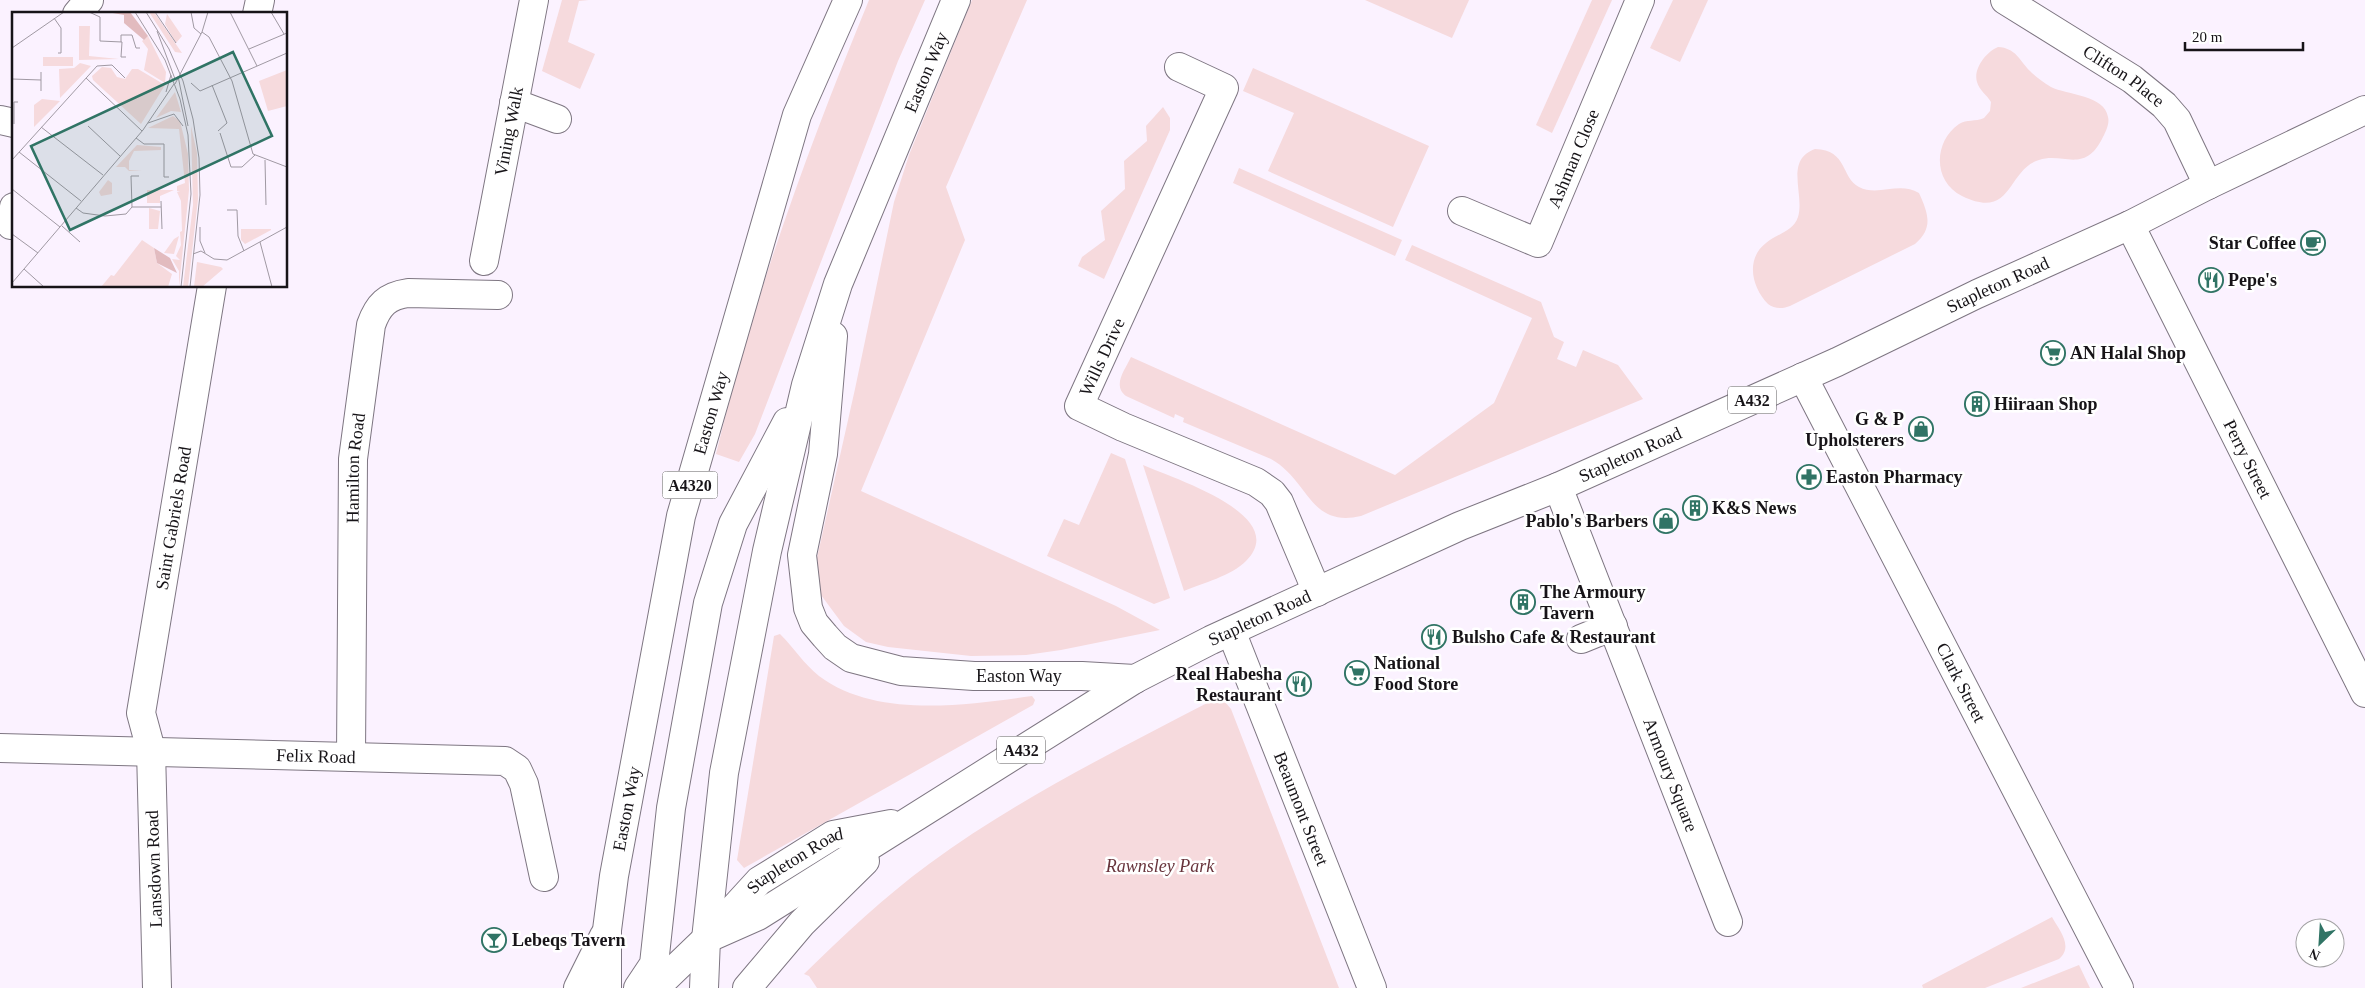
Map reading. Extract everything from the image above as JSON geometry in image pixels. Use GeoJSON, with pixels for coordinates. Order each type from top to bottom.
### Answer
{"type":"FeatureCollection","features":[{"type":"Feature","properties":{"kind":"main road"},"geometry":{"type":"LineString","coordinates":[[79,12],[89,0]]}},
{"type":"Feature","properties":{"kind":"main road","name":"Vining Walk"},"geometry":{"type":"LineString","coordinates":[[484,261],[534,0]]}},
{"type":"Feature","properties":{"kind":"main road","name":"Easton Way"},"geometry":{"type":"LineString","coordinates":[[607,988],[607,930],[614,876],[681,516],[797,115],[848,0]]}},
{"type":"Feature","properties":{"kind":"main road","name":"Easton Way"},"geometry":{"type":"LineString","coordinates":[[704,988],[706,939],[724,773],[767,551],[806,385],[838,284],[956,0]]}},
{"type":"Feature","properties":{"kind":"main road","name":"Ashman Close"},"geometry":{"type":"LineString","coordinates":[[1462,211],[1538,243],[1640,0]]}},
{"type":"Feature","properties":{"kind":"main road","name":"Clifton Place"},"geometry":{"type":"LineString","coordinates":[[2006,0],[2132,79],[2164,105],[2177,120],[2208,185]]}},
{"type":"Feature","properties":{"kind":"main road","name":"Wills Drive"},"geometry":{"type":"LineString","coordinates":[[1179,67],[1224,88],[1079,406],[1142,436],[1256,482],[1272,493],[1284,512],[1317,592]]}},
{"type":"Feature","properties":{"kind":"main road"},"geometry":{"type":"LineString","coordinates":[[514,103],[557,119]]}},
{"type":"Feature","properties":{"kind":"main road","name":"Stapleton Road"},"geometry":{"type":"LineString","coordinates":[[655,988],[706,939],[759,881],[833,835],[907,820],[1135,679],[1231,631],[1460,526],[1558,487],[1803,377],[1977,294],[2130,225],[2208,185],[2365,110]]}},
{"type":"Feature","properties":{"kind":"main road","name":"Perry Street"},"geometry":{"type":"LineString","coordinates":[[2130,225],[2365,693]]}},
{"type":"Feature","properties":{"kind":"main road","name":"Easton Way"},"geometry":{"type":"LineString","coordinates":[[838,284],[823,454],[802,555],[806,602],[814,623],[842,653],[861,662],[901,671],[974,676],[1082,676],[1135,679]]}},
{"type":"Feature","properties":{"kind":"main road","name":"Saint Gabriels Road"},"geometry":{"type":"LineString","coordinates":[[151,750],[141,714],[212,288]]}},
{"type":"Feature","properties":{"kind":"main road","name":"Hamilton Road"},"geometry":{"type":"LineString","coordinates":[[351,757],[353,459],[371,325],[378,307],[394,295],[408,293],[498,295]]}},
{"type":"Feature","properties":{"kind":"main road","name":"Clark Street"},"geometry":{"type":"LineString","coordinates":[[1803,377],[2119,988]]}},
{"type":"Feature","properties":{"kind":"main road"},"geometry":{"type":"LineString","coordinates":[[638,988],[654,964],[671,808],[708,603],[734,524],[806,385]]}},
{"type":"Feature","properties":{"kind":"main road","name":"Armoury Square"},"geometry":{"type":"LineString","coordinates":[[1558,487],[1728,922]]}},
{"type":"Feature","properties":{"kind":"main road"},"geometry":{"type":"LineString","coordinates":[[1581,639],[1613,626]]}},
{"type":"Feature","properties":{"kind":"main road","name":"Beaumont Street"},"geometry":{"type":"LineString","coordinates":[[1231,631],[1372,988]]}},
{"type":"Feature","properties":{"kind":"main road","name":"Felix Road"},"geometry":{"type":"LineString","coordinates":[[0,748],[151,750],[496,760],[512,764],[517,769],[524,784],[544,877]]}},
{"type":"Feature","properties":{"kind":"main road","name":"Lansdown Road"},"geometry":{"type":"LineString","coordinates":[[151,750],[158,988]]}},
{"type":"Feature","properties":{"kind":"main road"},"geometry":{"type":"LineString","coordinates":[[747,988],[802,923],[907,820]]}},
{"type":"Feature","properties":{"kind":"main road"},"geometry":{"type":"LineString","coordinates":[[578,988],[607,930]]}},
{"type":"Feature","properties":{"kind":"main road"},"geometry":{"type":"LineString","coordinates":[[682,988],[706,939]]}},
{"type":"Feature","properties":{"kind":"green space"},"geometry":{"type":"Polygon","coordinates":[[[562,0],[589,0],[579,1],[568,42],[595,54],[580,89],[542,71],[562,0]]]}},
{"type":"Feature","properties":{"kind":"green space"},"geometry":{"type":"Polygon","coordinates":[[[869,0],[925,0],[898,61],[755,434],[739,462],[716,454],[747,338],[804,168],[869,0]]]}},
{"type":"Feature","properties":{"kind":"green space"},"geometry":{"type":"Polygon","coordinates":[[[972,0],[1027,0],[946,187],[965,240],[861,491],[1116,606],[1160,630],[1061,650],[1026,655],[971,656],[888,647],[866,642],[844,626],[821,595],[817,558],[894,202],[909,155],[972,0]]]}},
{"type":"Feature","properties":{"kind":"green space"},"geometry":{"type":"Polygon","coordinates":[[[1365,0],[1469,0],[1452,38],[1365,0]]]}},
{"type":"Feature","properties":{"kind":"green space"},"geometry":{"type":"Polygon","coordinates":[[[1592,0],[1612,0],[1552,133],[1536,125],[1592,0]]]}},
{"type":"Feature","properties":{"kind":"green space"},"geometry":{"type":"Polygon","coordinates":[[[1673,0],[1708,0],[1680,62],[1650,48],[1673,0]]]}},
{"type":"Feature","properties":{"kind":"green space"},"geometry":{"type":"Polygon","coordinates":[[[1998,47],[2009,50],[2017,55],[2032,73],[2051,87],[2100,104],[2108,117],[2108,123],[2102,139],[2095,150],[2088,156],[2073,160],[2048,158],[2039,160],[2029,165],[2000,198],[1991,202],[1979,202],[1952,190],[1941,172],[1941,151],[1944,141],[1950,132],[1959,124],[1984,118],[1990,111],[1991,102],[1978,85],[1976,77],[1985,57],[1998,47]]]}},
{"type":"Feature","properties":{"kind":"green space"},"geometry":{"type":"Polygon","coordinates":[[[1253,68],[1429,146],[1393,227],[1268,171],[1294,113],[1243,91],[1253,68]]]}},
{"type":"Feature","properties":{"kind":"green space"},"geometry":{"type":"Polygon","coordinates":[[[1163,107],[1170,118],[1170,130],[1104,279],[1078,266],[1082,257],[1105,240],[1101,211],[1125,189],[1124,161],[1147,141],[1146,126],[1163,107]]]}},
{"type":"Feature","properties":{"kind":"green space"},"geometry":{"type":"Polygon","coordinates":[[[1815,149],[1833,154],[1839,159],[1853,183],[1866,190],[1904,188],[1919,193],[1927,214],[1927,226],[1921,238],[1915,244],[1790,306],[1776,308],[1768,304],[1758,290],[1753,274],[1753,265],[1759,250],[1766,243],[1796,222],[1799,208],[1798,170],[1800,161],[1806,154],[1815,149]]]}},
{"type":"Feature","properties":{"kind":"green space"},"geometry":{"type":"Polygon","coordinates":[[[1239,168],[1402,240],[1395,256],[1233,183],[1239,168]]]}},
{"type":"Feature","properties":{"kind":"green space"},"geometry":{"type":"Polygon","coordinates":[[[1412,245],[1541,302],[1554,337],[1564,342],[1557,359],[1576,367],[1583,350],[1618,365],[1643,399],[1361,516],[1344,518],[1330,515],[1320,509],[1294,478],[1271,459],[1183,422],[1184,418],[1175,414],[1174,418],[1126,396],[1122,392],[1120,387],[1121,377],[1131,357],[1395,475],[1494,403],[1532,318],[1405,260],[1412,245]]]}},
{"type":"Feature","properties":{"kind":"green space"},"geometry":{"type":"Polygon","coordinates":[[[1111,453],[1125,459],[1170,598],[1154,604],[1047,556],[1064,519],[1079,525],[1111,453]]]}},
{"type":"Feature","properties":{"kind":"green space"},"geometry":{"type":"Polygon","coordinates":[[[1143,465],[1200,489],[1223,501],[1241,514],[1253,528],[1256,544],[1246,561],[1225,575],[1184,591],[1143,465]]]}},
{"type":"Feature","properties":{"kind":"green space"},"geometry":{"type":"Polygon","coordinates":[[[780,634],[819,676],[842,690],[867,699],[894,704],[922,706],[979,703],[1032,696],[1035,700],[1033,705],[744,868],[737,860],[774,636],[780,634]]]}},
{"type":"Feature","properties":{"kind":"green space","name":"Rawnsley Park"},"geometry":{"type":"Polygon","coordinates":[[[1217,700],[1226,703],[1231,709],[1339,988],[817,988],[809,976],[804,974],[880,903],[929,864],[962,841],[1031,797],[1067,777],[1211,701],[1217,700]]]}},
{"type":"Feature","properties":{"kind":"green space"},"geometry":{"type":"Polygon","coordinates":[[[2052,917],[2065,943],[2065,949],[2059,959],[1985,988],[1923,988],[1922,985],[2052,917]]]}},
{"type":"Feature","properties":{"kind":"green space"},"geometry":{"type":"Polygon","coordinates":[[[2079,965],[2090,988],[2021,988],[2079,965]]]}},
{"type":"Feature","properties":{"kind":"place","name":"Star Coffee"},"geometry":{"type":"Point","coordinates":[2313,243]}},
{"type":"Feature","properties":{"kind":"place","name":"Pepe's"},"geometry":{"type":"Point","coordinates":[2211,280]}},
{"type":"Feature","properties":{"kind":"place","name":"AN Halal Shop"},"geometry":{"type":"Point","coordinates":[2053,353]}},
{"type":"Feature","properties":{"kind":"place","name":"Hiiraan Shop"},"geometry":{"type":"Point","coordinates":[1977,404]}},
{"type":"Feature","properties":{"kind":"place","name":"G & P Upholsterers"},"geometry":{"type":"Point","coordinates":[1921,429]}},
{"type":"Feature","properties":{"kind":"place","name":"Easton Pharmacy"},"geometry":{"type":"Point","coordinates":[1809,477]}},
{"type":"Feature","properties":{"kind":"place","name":"K&S News"},"geometry":{"type":"Point","coordinates":[1695,508]}},
{"type":"Feature","properties":{"kind":"place","name":"Pablo's Barbers"},"geometry":{"type":"Point","coordinates":[1666,521]}},
{"type":"Feature","properties":{"kind":"place","name":"The Armoury Tavern"},"geometry":{"type":"Point","coordinates":[1523,602]}},
{"type":"Feature","properties":{"kind":"place","name":"Bulsho Cafe & Restaurant"},"geometry":{"type":"Point","coordinates":[1434,637]}},
{"type":"Feature","properties":{"kind":"place","name":"National Food Store"},"geometry":{"type":"Point","coordinates":[1357,673]}},
{"type":"Feature","properties":{"kind":"place","name":"Real Habesha Restaurant"},"geometry":{"type":"Point","coordinates":[1299,684]}},
{"type":"Feature","properties":{"kind":"place","name":"Lebeqs Tavern"},"geometry":{"type":"Point","coordinates":[494,940]}}]}
